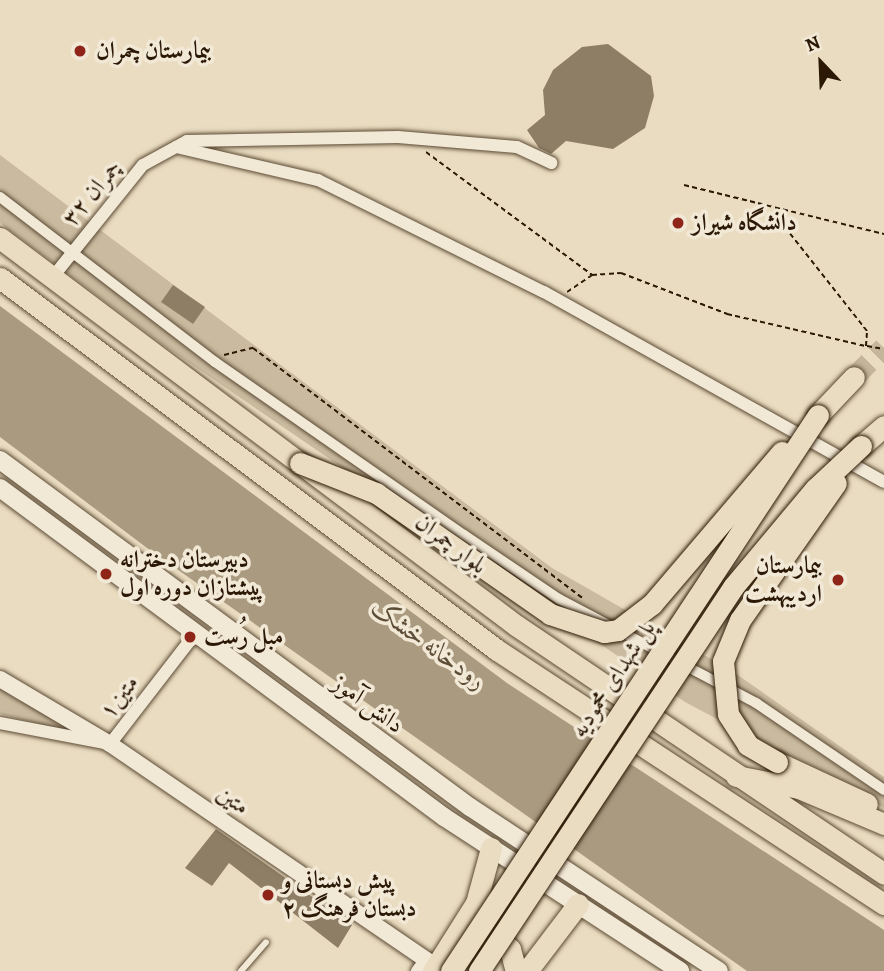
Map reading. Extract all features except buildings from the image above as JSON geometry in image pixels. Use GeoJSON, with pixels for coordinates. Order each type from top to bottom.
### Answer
{"type":"FeatureCollection","features":[{"type":"Feature","properties":{"kind":"main road","name":"بلوار چمران"},"geometry":{"type":"LineString","coordinates":[[0,238],[517,626],[884,874]]}},
{"type":"Feature","properties":{"kind":"main road"},"geometry":{"type":"LineString","coordinates":[[0,278],[497,650],[884,904]]}},
{"type":"Feature","properties":{"kind":"main road"},"geometry":{"type":"LineString","coordinates":[[300,463],[376,493],[550,614],[604,632],[618,630],[652,604],[854,377]]}},
{"type":"Feature","properties":{"kind":"main road","name":"پل شهدای محمودیه"},"geometry":{"type":"LineString","coordinates":[[435,965],[818,415]]}},
{"type":"Feature","properties":{"kind":"main road"},"geometry":{"type":"LineString","coordinates":[[884,426],[861,446],[762,586],[723,661],[728,715],[748,745],[884,814]]}},
{"type":"Feature","properties":{"kind":"main road","name":"پل شهدای محمودیه"},"geometry":{"type":"LineString","coordinates":[[479,971],[733,587],[815,489],[861,446]]}},
{"type":"Feature","properties":{"kind":"main road","name":"دانش آموز"},"geometry":{"type":"LineString","coordinates":[[0,460],[449,792],[719,971]]}},
{"type":"Feature","properties":{"kind":"main road","name":"دانش آموز"},"geometry":{"type":"LineString","coordinates":[[0,488],[195,634],[491,848],[680,971]]}},
{"type":"Feature","properties":{"kind":"main road"},"geometry":{"type":"LineString","coordinates":[[736,776],[799,788],[884,824]]}},
{"type":"Feature","properties":{"kind":"main road"},"geometry":{"type":"LineString","coordinates":[[435,965],[476,902],[491,848]]}},
{"type":"Feature","properties":{"kind":"main road"},"geometry":{"type":"LineString","coordinates":[[527,971],[579,904]]}},
{"type":"Feature","properties":{"kind":"main road"},"geometry":{"type":"LineString","coordinates":[[435,965],[464,938],[495,936],[510,948],[516,971]]}},
{"type":"Feature","properties":{"kind":"street","name":"۳۲ چمران"},"geometry":{"type":"LineString","coordinates":[[52,278],[143,165],[176,147],[251,135],[408,138],[517,147],[551,163]]}},
{"type":"Feature","properties":{"kind":"street"},"geometry":{"type":"LineString","coordinates":[[176,147],[318,180],[559,300],[884,482]]}},
{"type":"Feature","properties":{"kind":"street"},"geometry":{"type":"LineString","coordinates":[[0,197],[215,362],[584,611],[756,703],[884,790]]}},
{"type":"Feature","properties":{"kind":"street","name":"متین۱"},"geometry":{"type":"LineString","coordinates":[[110,744],[195,634]]}},
{"type":"Feature","properties":{"kind":"street","name":"متین"},"geometry":{"type":"LineString","coordinates":[[0,679],[110,744],[435,965]]}},
{"type":"Feature","properties":{"kind":"street"},"geometry":{"type":"LineString","coordinates":[[0,723],[110,744]]}},
{"type":"Feature","properties":{"kind":"lane"},"geometry":{"type":"LineString","coordinates":[[241,971],[265,942]]}},
{"type":"Feature","properties":{"kind":"path"},"geometry":{"type":"LineString","coordinates":[[408,138],[592,275]]}},
{"type":"Feature","properties":{"kind":"path"},"geometry":{"type":"LineString","coordinates":[[684,185],[884,234]]}},
{"type":"Feature","properties":{"kind":"path"},"geometry":{"type":"LineString","coordinates":[[778,207],[780,221],[867,331],[866,346]]}},
{"type":"Feature","properties":{"kind":"path"},"geometry":{"type":"LineString","coordinates":[[559,300],[592,275],[621,273],[727,314],[884,349]]}},
{"type":"Feature","properties":{"kind":"path"},"geometry":{"type":"LineString","coordinates":[[215,362],[235,348],[253,348],[584,599],[584,611]]}},
{"type":"Feature","properties":{"kind":"shaded area"},"geometry":{"type":"Polygon","coordinates":[[[0,155],[552,568],[732,671],[884,777],[884,808],[685,702],[166,347],[0,223],[0,155]]]}},
{"type":"Feature","properties":{"kind":"shaded area"},"geometry":{"type":"Polygon","coordinates":[[[0,685],[87,736],[0,714],[0,685]]]}},
{"type":"Feature","properties":{"kind":"water","name":"رودخانه خشک"},"geometry":{"type":"Polygon","coordinates":[[[0,306],[507,683],[884,930],[884,971],[747,971],[147,548],[0,437],[0,306]]]}},
{"type":"Feature","properties":{"kind":"tunnel"},"geometry":{"type":"LineString","coordinates":[[854,377],[884,347]]}},
{"type":"Feature","properties":{"kind":"place","name":"بیمارستان چمران"},"geometry":{"type":"Point","coordinates":[80,51]}},
{"type":"Feature","properties":{"kind":"place","name":"دانشگاه شیراز"},"geometry":{"type":"Point","coordinates":[678,223]}},
{"type":"Feature","properties":{"kind":"place","name":"دبیرستان دخترانه پیشتازان دوره اول"},"geometry":{"type":"Point","coordinates":[106,574]}},
{"type":"Feature","properties":{"kind":"place","name":"بیمارستان اردیبهشت"},"geometry":{"type":"Point","coordinates":[838,580]}},
{"type":"Feature","properties":{"kind":"place","name":"مبل رُست"},"geometry":{"type":"Point","coordinates":[190,637]}},
{"type":"Feature","properties":{"kind":"place","name":"پیش دبستانی و دبستان فرهنگ ۲"},"geometry":{"type":"Point","coordinates":[268,895]}}]}
